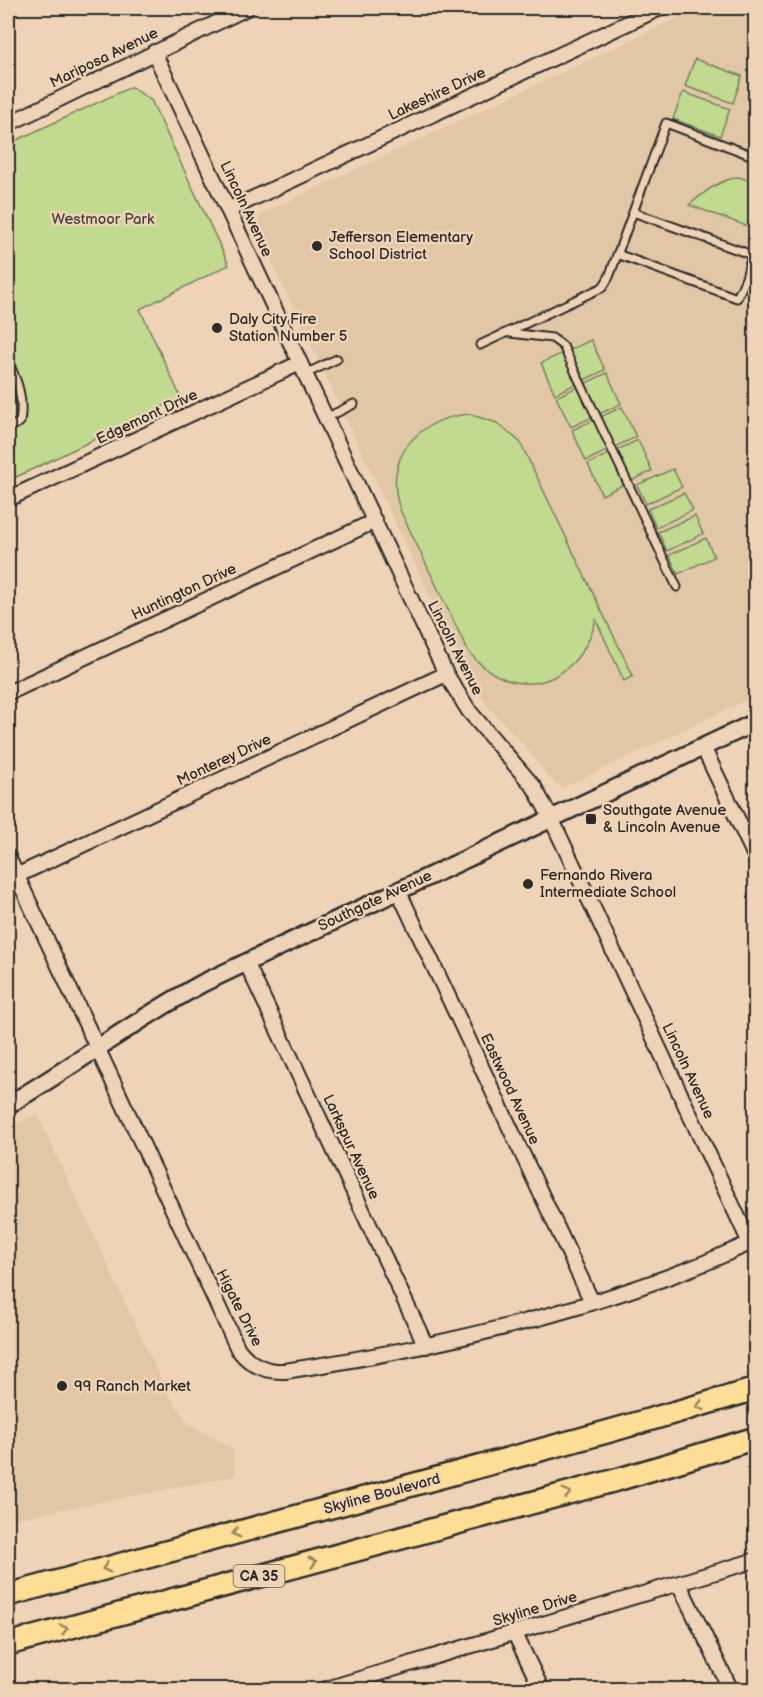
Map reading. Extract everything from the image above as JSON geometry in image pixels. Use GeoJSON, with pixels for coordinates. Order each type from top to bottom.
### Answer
{"type":"FeatureCollection","features":[{"type":"Feature","properties":{"kind":"main road","name":"Skyline Boulevard"},"geometry":{"type":"LineString","coordinates":[[8,1595],[599,1435],[756,1389]]}},
{"type":"Feature","properties":{"kind":"main road","name":"CA 35"},"geometry":{"type":"LineString","coordinates":[[8,1644],[630,1476],[756,1438]]}},
{"type":"Feature","properties":{"kind":"street","name":"Mariposa Avenue"},"geometry":{"type":"LineString","coordinates":[[8,124],[247,8]]}},
{"type":"Feature","properties":{"kind":"street","name":"Lakeshire Drive"},"geometry":{"type":"LineString","coordinates":[[228,210],[660,8]]}},
{"type":"Feature","properties":{"kind":"street","name":"Lincoln Avenue"},"geometry":{"type":"LineString","coordinates":[[154,52],[446,674],[469,711],[527,778],[550,818],[753,1242]]}},
{"type":"Feature","properties":{"kind":"street","name":"Edgemont Drive"},"geometry":{"type":"LineString","coordinates":[[8,499],[303,368]]}},
{"type":"Feature","properties":{"kind":"street","name":"Huntington Drive"},"geometry":{"type":"LineString","coordinates":[[8,693],[375,521]]}},
{"type":"Feature","properties":{"kind":"street","name":"Monterey Drive"},"geometry":{"type":"LineString","coordinates":[[16,876],[446,674]]}},
{"type":"Feature","properties":{"kind":"street","name":"Southgate Avenue"},"geometry":{"type":"LineString","coordinates":[[8,1105],[167,1003],[246,962],[756,722]]}},
{"type":"Feature","properties":{"kind":"street"},"geometry":{"type":"LineString","coordinates":[[703,747],[756,858]]}},
{"type":"Feature","properties":{"kind":"street","name":"Higate Drive"},"geometry":{"type":"LineString","coordinates":[[8,857],[238,1349],[245,1358],[261,1368],[281,1371],[426,1346],[592,1302],[692,1268],[753,1242]]}},
{"type":"Feature","properties":{"kind":"street","name":"Eastwood Avenue"},"geometry":{"type":"LineString","coordinates":[[398,890],[592,1302]]}},
{"type":"Feature","properties":{"kind":"street","name":"Larkspur Avenue"},"geometry":{"type":"LineString","coordinates":[[246,962],[426,1346]]}},
{"type":"Feature","properties":{"kind":"street","name":"Skyline Drive"},"geometry":{"type":"LineString","coordinates":[[323,1689],[756,1560]]}},
{"type":"Feature","properties":{"kind":"street"},"geometry":{"type":"LineString","coordinates":[[679,1584],[730,1689]]}},
{"type":"Feature","properties":{"kind":"street"},"geometry":{"type":"LineString","coordinates":[[514,1632],[542,1689]]}},
{"type":"Feature","properties":{"kind":"lane"},"geometry":{"type":"LineString","coordinates":[[480,345],[603,286],[666,123],[756,157]]}},
{"type":"Feature","properties":{"kind":"lane"},"geometry":{"type":"LineString","coordinates":[[617,254],[736,298],[746,278],[752,255],[633,212]]}},
{"type":"Feature","properties":{"kind":"lane"},"geometry":{"type":"LineString","coordinates":[[508,332],[552,338],[563,346],[677,587]]}},
{"type":"Feature","properties":{"kind":"lane"},"geometry":{"type":"LineString","coordinates":[[303,368],[337,359]]}},
{"type":"Feature","properties":{"kind":"lane"},"geometry":{"type":"LineString","coordinates":[[8,361],[17,380],[23,405],[20,422],[8,428]]}},
{"type":"Feature","properties":{"kind":"lane"},"geometry":{"type":"LineString","coordinates":[[326,418],[354,404]]}},
{"type":"Feature","properties":{"kind":"shaded area"},"geometry":{"type":"Polygon","coordinates":[[[699,8],[755,8],[755,696],[562,788],[549,778],[524,745],[487,705],[464,668],[255,227],[263,213],[699,8]]]}},
{"type":"Feature","properties":{"kind":"shaded area"},"geometry":{"type":"Polygon","coordinates":[[[37,1114],[167,1392],[188,1423],[233,1449],[235,1476],[8,1520],[8,1128],[37,1114]]]}},
{"type":"Feature","properties":{"kind":"green space"},"geometry":{"type":"Polygon","coordinates":[[[695,59],[742,76],[733,103],[685,86],[695,59]]]}},
{"type":"Feature","properties":{"kind":"green space","name":"Westmoor Park"},"geometry":{"type":"Polygon","coordinates":[[[131,87],[151,100],[229,265],[140,309],[181,398],[8,481],[8,144],[131,87]]]}},
{"type":"Feature","properties":{"kind":"green space"},"geometry":{"type":"Polygon","coordinates":[[[683,92],[730,109],[720,136],[673,119],[683,92]]]}},
{"type":"Feature","properties":{"kind":"green space"},"geometry":{"type":"Polygon","coordinates":[[[739,177],[755,183],[755,229],[689,205],[718,184],[739,177]]]}},
{"type":"Feature","properties":{"kind":"green space"},"geometry":{"type":"Polygon","coordinates":[[[591,340],[605,370],[555,394],[541,363],[591,340]]]}},
{"type":"Feature","properties":{"kind":"green space"},"geometry":{"type":"Polygon","coordinates":[[[607,373],[621,404],[571,427],[556,397],[607,373]]]}},
{"type":"Feature","properties":{"kind":"green space"},"geometry":{"type":"Polygon","coordinates":[[[622,407],[636,437],[586,461],[572,430],[622,407]]]}},
{"type":"Feature","properties":{"kind":"green space"},"geometry":{"type":"Polygon","coordinates":[[[469,414],[497,423],[520,442],[633,676],[624,681],[596,620],[587,643],[575,661],[560,674],[542,681],[524,683],[505,679],[486,668],[468,651],[401,512],[396,493],[396,475],[400,459],[408,445],[419,433],[450,417],[469,414]]]}},
{"type":"Feature","properties":{"kind":"green space"},"geometry":{"type":"Polygon","coordinates":[[[638,440],[652,471],[602,495],[588,464],[638,440]]]}},
{"type":"Feature","properties":{"kind":"green space"},"geometry":{"type":"Polygon","coordinates":[[[673,469],[682,487],[646,504],[637,485],[673,469]]]}},
{"type":"Feature","properties":{"kind":"green space"},"geometry":{"type":"Polygon","coordinates":[[[684,493],[693,510],[656,528],[648,509],[684,493]]]}},
{"type":"Feature","properties":{"kind":"green space"},"geometry":{"type":"Polygon","coordinates":[[[695,516],[703,534],[667,551],[658,532],[695,516]]]}},
{"type":"Feature","properties":{"kind":"green space"},"geometry":{"type":"Polygon","coordinates":[[[706,538],[714,557],[678,574],[669,555],[706,538]]]}},
{"type":"Feature","properties":{"kind":"place","name":"Jefferson Elementary School District"},"geometry":{"type":"Point","coordinates":[317,246]}},
{"type":"Feature","properties":{"kind":"place","name":"Daly City Fire Station Number 5"},"geometry":{"type":"Point","coordinates":[217,328]}},
{"type":"Feature","properties":{"kind":"place","name":"Southgate Avenue & Lincoln Avenue"},"geometry":{"type":"Point","coordinates":[591,819]}},
{"type":"Feature","properties":{"kind":"place","name":"Fernando Rivera Intermediate School"},"geometry":{"type":"Point","coordinates":[528,884]}},
{"type":"Feature","properties":{"kind":"place","name":"99 Ranch Market"},"geometry":{"type":"Point","coordinates":[62,1386]}}]}
